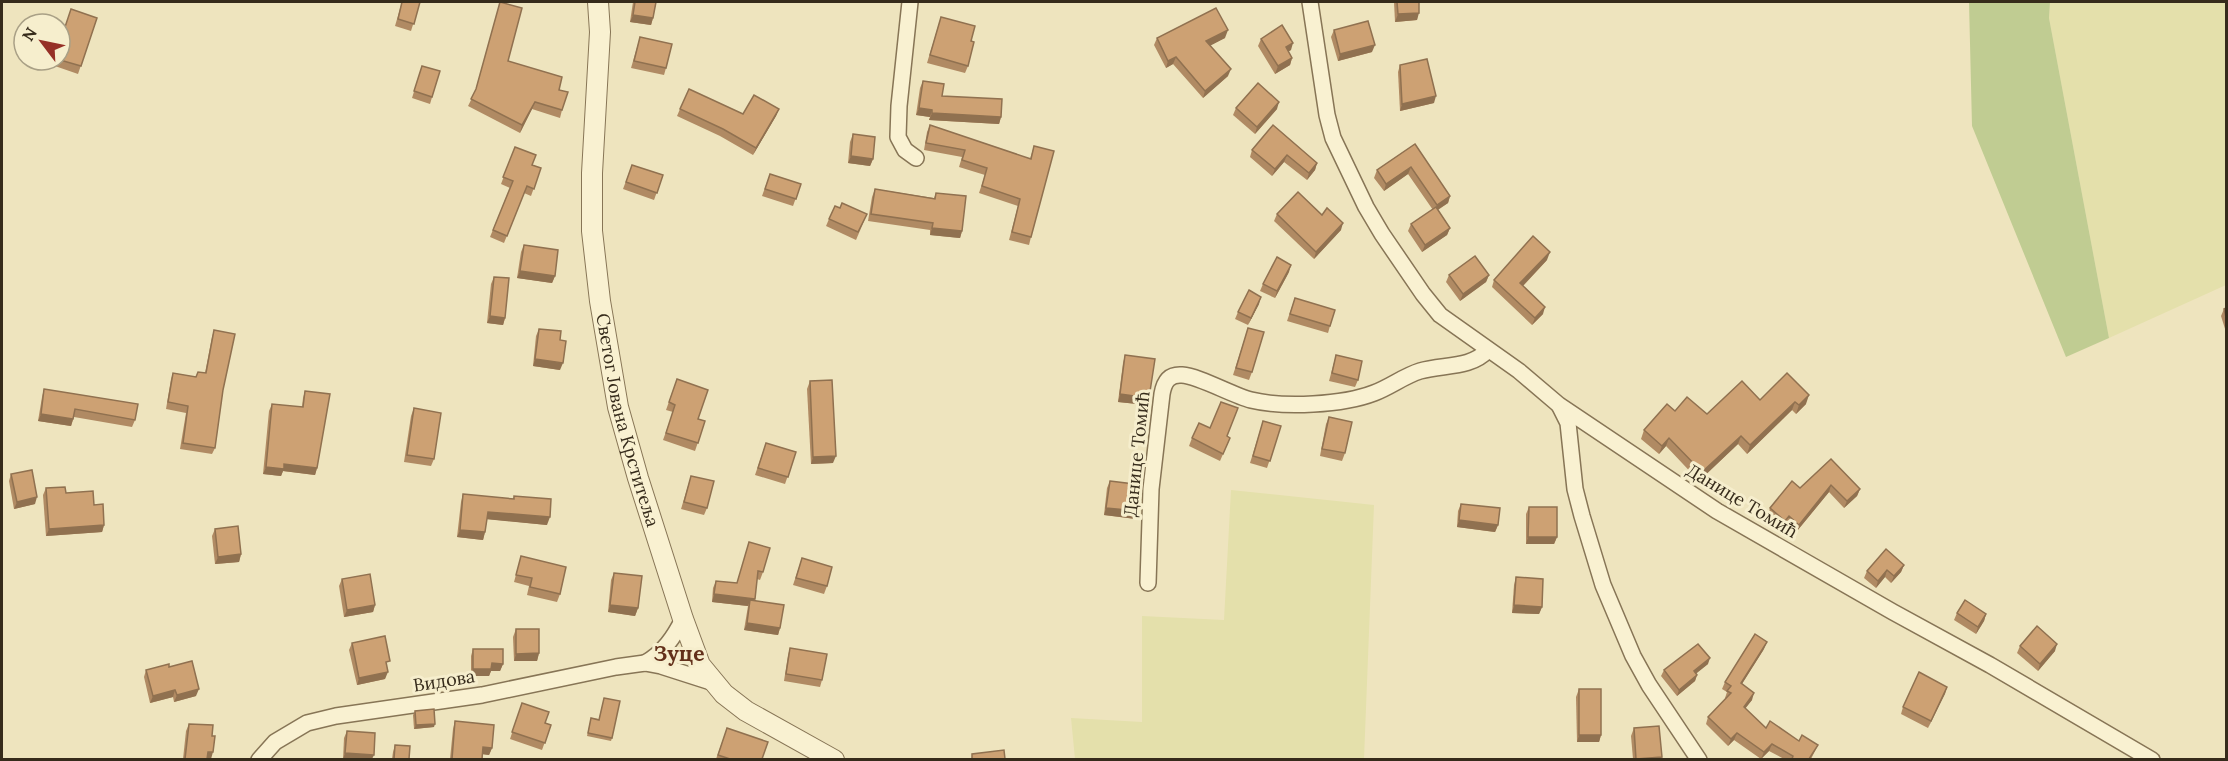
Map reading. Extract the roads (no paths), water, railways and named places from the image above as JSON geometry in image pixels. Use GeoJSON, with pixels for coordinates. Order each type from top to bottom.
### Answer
{"type":"FeatureCollection","features":[{"type":"Feature","properties":{"kind":"street","name":"Светог Јована Крститеља"},"geometry":{"type":"LineString","coordinates":[[598,2],[600,32],[591,202],[592,231],[600,301],[618,407],[638,478],[683,619],[700,664],[724,694],[746,711],[834,759]]}},
{"type":"Feature","properties":{"kind":"street"},"geometry":{"type":"LineString","coordinates":[[910,2],[898,137],[905,150],[916,158]]}},
{"type":"Feature","properties":{"kind":"street","name":"Данице Томић"},"geometry":{"type":"LineString","coordinates":[[1310,2],[1333,138],[1366,207],[1423,294],[1440,315],[1519,371],[1559,405],[1745,529],[1990,665],[2152,759]]}},
{"type":"Feature","properties":{"kind":"street","name":"Данице Томић"},"geometry":{"type":"LineString","coordinates":[[1148,584],[1151,489],[1162,394],[1164,383],[1171,376],[1184,375],[1250,400],[1275,405],[1301,404],[1371,395],[1391,387],[1412,374],[1443,365],[1472,362],[1481,358],[1488,350]]}},
{"type":"Feature","properties":{"kind":"street"},"geometry":{"type":"LineString","coordinates":[[1559,405],[1568,423],[1575,489],[1603,585],[1633,656],[1649,685],[1699,759]]}},
{"type":"Feature","properties":{"kind":"street"},"geometry":{"type":"LineString","coordinates":[[1572,450],[1581,434],[1591,427]]}},
{"type":"Feature","properties":{"kind":"street","name":"Видова"},"geometry":{"type":"LineString","coordinates":[[645,663],[665,648],[674,637],[683,619]]}},
{"type":"Feature","properties":{"kind":"street","name":"Видова"},"geometry":{"type":"LineString","coordinates":[[260,759],[275,742],[307,723],[336,716],[482,695],[645,663],[714,683]]}},
{"type":"Feature","properties":{"kind":"district","name":"Зуце"},"geometry":{"type":"Point","coordinates":[679,654]}}]}
